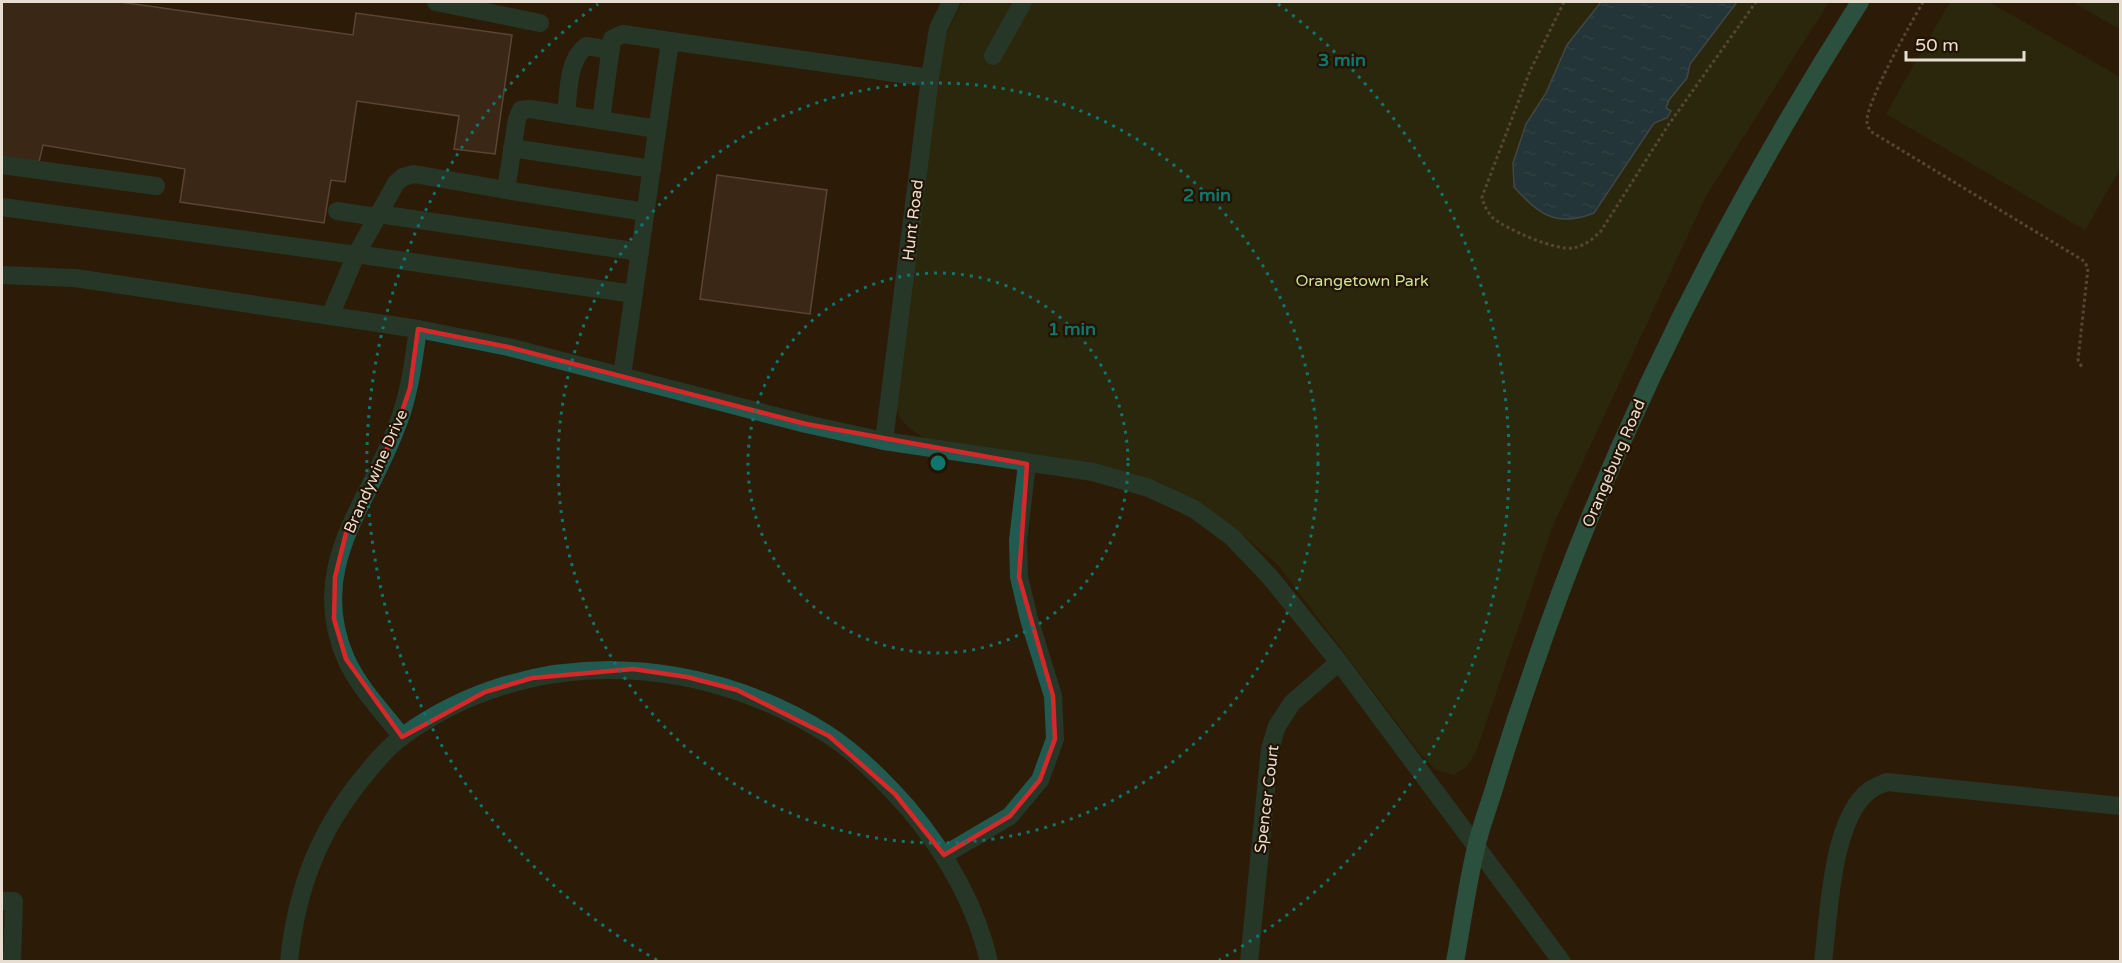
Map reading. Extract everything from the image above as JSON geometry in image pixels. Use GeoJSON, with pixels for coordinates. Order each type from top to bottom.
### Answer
{"type":"FeatureCollection","features":[{"type":"Feature","properties":{"kind":"main road","name":"Orangeburg Road"},"geometry":{"type":"LineString","coordinates":[[1455,962],[1476,846],[1552,611],[1596,500],[1646,387],[1764,158],[1860,2]]}},
{"type":"Feature","properties":{"kind":"street"},"geometry":{"type":"LineString","coordinates":[[436,2],[540,23]]}},
{"type":"Feature","properties":{"kind":"street","name":"Hunt Road"},"geometry":{"type":"LineString","coordinates":[[884,441],[930,78],[938,29],[951,2]]}},
{"type":"Feature","properties":{"kind":"street"},"geometry":{"type":"LineString","coordinates":[[993,56],[1023,2]]}},
{"type":"Feature","properties":{"kind":"street"},"geometry":{"type":"LineString","coordinates":[[601,120],[612,39],[623,34],[930,78]]}},
{"type":"Feature","properties":{"kind":"street"},"geometry":{"type":"LineString","coordinates":[[622,376],[670,40]]}},
{"type":"Feature","properties":{"kind":"street"},"geometry":{"type":"LineString","coordinates":[[566,114],[573,63],[578,53],[586,46],[611,50]]}},
{"type":"Feature","properties":{"kind":"street"},"geometry":{"type":"LineString","coordinates":[[506,190],[517,119],[521,110],[566,114],[657,129]]}},
{"type":"Feature","properties":{"kind":"street"},"geometry":{"type":"LineString","coordinates":[[512,148],[652,169]]}},
{"type":"Feature","properties":{"kind":"street"},"geometry":{"type":"LineString","coordinates":[[2,165],[156,186]]}},
{"type":"Feature","properties":{"kind":"street"},"geometry":{"type":"LineString","coordinates":[[330,316],[357,253],[396,183],[403,177],[414,174],[645,212]]}},
{"type":"Feature","properties":{"kind":"street"},"geometry":{"type":"LineString","coordinates":[[2,207],[357,253],[634,294]]}},
{"type":"Feature","properties":{"kind":"street"},"geometry":{"type":"LineString","coordinates":[[337,211],[640,252]]}},
{"type":"Feature","properties":{"kind":"street"},"geometry":{"type":"LineString","coordinates":[[2,275],[75,278],[418,329],[508,347],[806,424],[884,441],[1093,472],[1149,488],[1194,510],[1232,537],[1270,577],[1339,662],[1562,962]]}},
{"type":"Feature","properties":{"kind":"street","name":"Brandywine Drive"},"geometry":{"type":"LineString","coordinates":[[402,737],[365,690],[346,659],[334,619],[335,577],[346,533],[395,432],[410,388],[418,329]]}},
{"type":"Feature","properties":{"kind":"street"},"geometry":{"type":"LineString","coordinates":[[944,855],[1010,816],[1040,780],[1054,738],[1053,696],[1029,619],[1019,577],[1018,540],[1027,464]]}},
{"type":"Feature","properties":{"kind":"street","name":"Spencer Court"},"geometry":{"type":"LineString","coordinates":[[1249,962],[1270,749],[1277,726],[1292,703],[1339,662]]}},
{"type":"Feature","properties":{"kind":"street"},"geometry":{"type":"LineString","coordinates":[[289,962],[293,925],[306,877],[324,833],[351,792],[377,760],[402,737],[443,711],[485,692],[532,678],[580,670],[633,669],[687,677],[737,690],[787,711],[829,736],[867,767],[919,821],[944,855],[968,903],[989,962]]}},
{"type":"Feature","properties":{"kind":"street"},"geometry":{"type":"LineString","coordinates":[[1823,962],[1836,857],[1844,830],[1853,810],[1869,791],[1878,786],[1887,782],[2121,806]]}},
{"type":"Feature","properties":{"kind":"street"},"geometry":{"type":"LineString","coordinates":[[2,901],[14,901],[12,962]]}},
{"type":"Feature","properties":{"kind":"path"},"geometry":{"type":"LineString","coordinates":[[1564,2],[1530,71],[1482,197],[1484,207],[1503,225],[1552,245],[1569,249],[1590,241],[1605,226],[1670,124],[1756,2]]}},
{"type":"Feature","properties":{"kind":"path"},"geometry":{"type":"LineString","coordinates":[[1923,2],[1888,67],[1870,108],[1867,121],[1870,131],[2084,261],[2088,268],[2078,360],[2084,369]]}},
{"type":"Feature","properties":{"kind":"highlighted area"},"geometry":{"type":"Polygon","coordinates":[[[418,329],[508,347],[806,424],[1027,464],[1019,577],[1053,696],[1055,739],[1040,780],[1010,816],[944,855],[895,794],[829,736],[737,690],[687,677],[633,669],[532,678],[485,692],[402,737],[346,659],[334,619],[335,577],[346,533],[395,432],[410,388],[418,329]]]}},
{"type":"Feature","properties":{"kind":"green space","name":"Orangetown Park"},"geometry":{"type":"Polygon","coordinates":[[[963,2],[1829,2],[1706,196],[1552,528],[1476,752],[1466,767],[1454,775],[1435,769],[1420,753],[1278,565],[1229,523],[1160,482],[1094,463],[930,440],[915,432],[900,416],[895,402],[895,393],[945,36],[963,2]]]}},
{"type":"Feature","properties":{"kind":"green space"},"geometry":{"type":"Polygon","coordinates":[[[1950,2],[1989,2],[2120,77],[2120,169],[2085,230],[1886,114],[1950,2]]]}},
{"type":"Feature","properties":{"kind":"green space"},"geometry":{"type":"Polygon","coordinates":[[[2072,2],[2120,2],[2120,29],[2072,2]]]}},
{"type":"Feature","properties":{"kind":"water"},"geometry":{"type":"Polygon","coordinates":[[[1601,2],[1737,2],[1690,64],[1687,78],[1669,100],[1666,108],[1671,111],[1667,118],[1654,123],[1594,213],[1569,219],[1549,216],[1532,205],[1514,187],[1513,163],[1526,124],[1546,93],[1567,45],[1601,2]]]}},
{"type":"Feature","properties":{"kind":"building"},"geometry":{"type":"Polygon","coordinates":[[[2,2],[120,2],[353,35],[356,13],[512,35],[495,154],[454,149],[459,116],[357,101],[345,182],[331,180],[324,223],[180,202],[185,169],[43,145],[38,166],[2,160],[2,2]]]}},
{"type":"Feature","properties":{"kind":"building"},"geometry":{"type":"Polygon","coordinates":[[[717,175],[827,190],[810,314],[700,299],[717,175]]]}}]}
